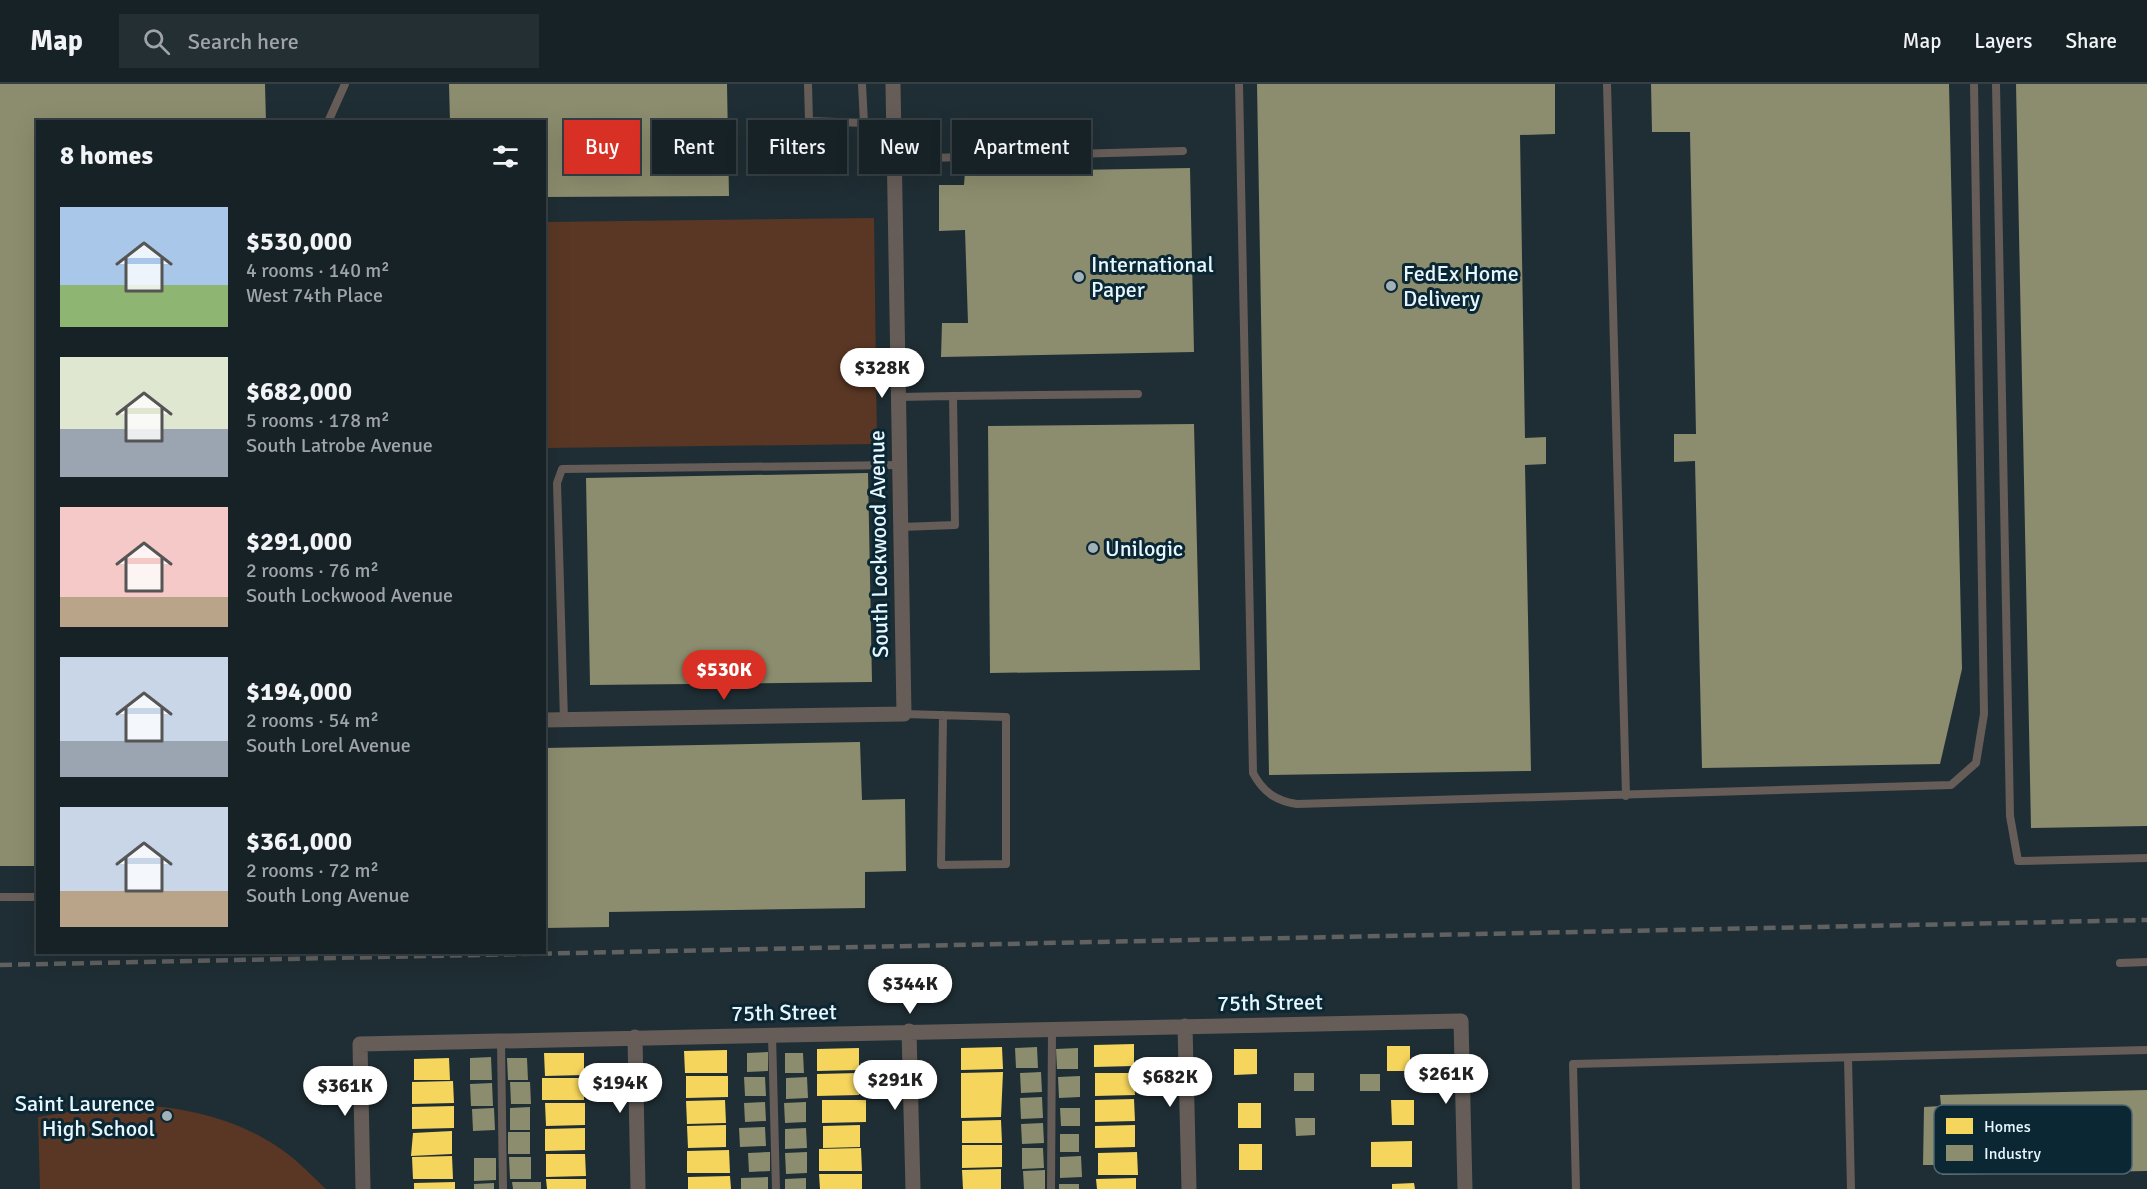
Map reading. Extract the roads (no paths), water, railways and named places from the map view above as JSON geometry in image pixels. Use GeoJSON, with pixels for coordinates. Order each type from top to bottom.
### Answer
{"type":"FeatureCollection","features":[{"type":"Feature","properties":{"kind":"street","name":"South Lockwood Avenue"},"geometry":{"type":"LineString","coordinates":[[893,84],[893,120]]}},
{"type":"Feature","properties":{"kind":"street","name":"South Lockwood Avenue"},"geometry":{"type":"LineString","coordinates":[[894,174],[904,714]]}},
{"type":"Feature","properties":{"kind":"street"},"geometry":{"type":"LineString","coordinates":[[546,720],[904,714]]}},
{"type":"Feature","properties":{"kind":"street","name":"75th Street"},"geometry":{"type":"LineString","coordinates":[[363,1189],[360,1044],[1461,1021],[1465,1189]]}},
{"type":"Feature","properties":{"kind":"street"},"geometry":{"type":"LineString","coordinates":[[1185,1026],[1189,1189]]}},
{"type":"Feature","properties":{"kind":"street"},"geometry":{"type":"LineString","coordinates":[[909,1031],[913,1189]]}},
{"type":"Feature","properties":{"kind":"street"},"geometry":{"type":"LineString","coordinates":[[635,1037],[638,1189]]}},
{"type":"Feature","properties":{"kind":"lane"},"geometry":{"type":"LineString","coordinates":[[329,120],[345,84]]}},
{"type":"Feature","properties":{"kind":"lane"},"geometry":{"type":"LineString","coordinates":[[808,84],[809,121],[859,123]]}},
{"type":"Feature","properties":{"kind":"lane"},"geometry":{"type":"LineString","coordinates":[[862,84],[864,120]]}},
{"type":"Feature","properties":{"kind":"lane"},"geometry":{"type":"LineString","coordinates":[[1239,84],[1253,773],[1260,785],[1275,799],[1297,804],[1951,785],[1976,763],[1984,714],[1974,84]]}},
{"type":"Feature","properties":{"kind":"lane"},"geometry":{"type":"LineString","coordinates":[[1607,84],[1626,796]]}},
{"type":"Feature","properties":{"kind":"lane"},"geometry":{"type":"LineString","coordinates":[[1996,84],[2010,816],[2018,861],[2147,858]]}},
{"type":"Feature","properties":{"kind":"lane"},"geometry":{"type":"LineString","coordinates":[[940,158],[1183,151]]}},
{"type":"Feature","properties":{"kind":"lane"},"geometry":{"type":"LineString","coordinates":[[898,397],[1138,394]]}},
{"type":"Feature","properties":{"kind":"lane"},"geometry":{"type":"LineString","coordinates":[[901,527],[955,525],[952,396]]}},
{"type":"Feature","properties":{"kind":"lane"},"geometry":{"type":"LineString","coordinates":[[564,720],[557,483],[562,469],[899,465]]}},
{"type":"Feature","properties":{"kind":"lane"},"geometry":{"type":"LineString","coordinates":[[904,714],[943,715],[1006,717],[1006,864],[941,864],[943,715]]}},
{"type":"Feature","properties":{"kind":"lane"},"geometry":{"type":"LineString","coordinates":[[0,897],[36,897]]}},
{"type":"Feature","properties":{"kind":"lane"},"geometry":{"type":"LineString","coordinates":[[2121,963],[2147,962]]}},
{"type":"Feature","properties":{"kind":"lane"},"geometry":{"type":"LineString","coordinates":[[1051,1189],[1052,1029]]}},
{"type":"Feature","properties":{"kind":"lane"},"geometry":{"type":"LineString","coordinates":[[772,1035],[776,1189]]}},
{"type":"Feature","properties":{"kind":"lane"},"geometry":{"type":"LineString","coordinates":[[501,1040],[503,1189]]}},
{"type":"Feature","properties":{"kind":"lane"},"geometry":{"type":"LineString","coordinates":[[1576,1189],[1573,1064],[2147,1050]]}},
{"type":"Feature","properties":{"kind":"lane"},"geometry":{"type":"LineString","coordinates":[[1848,1058],[1851,1189]]}},
{"type":"Feature","properties":{"kind":"railway"},"geometry":{"type":"LineString","coordinates":[[546,954],[2147,920]]}},
{"type":"Feature","properties":{"kind":"railway"},"geometry":{"type":"LineString","coordinates":[[0,965],[525,954]]}},
{"type":"Feature","properties":{"kind":"place","name":"International Paper"},"geometry":{"type":"Point","coordinates":[1079,277]}},
{"type":"Feature","properties":{"kind":"place","name":"FedEx Home Delivery"},"geometry":{"type":"Point","coordinates":[1391,286]}},
{"type":"Feature","properties":{"kind":"place","name":"Unilogic"},"geometry":{"type":"Point","coordinates":[1093,548]}},
{"type":"Feature","properties":{"kind":"place","name":"Saint Laurence High School"},"geometry":{"type":"Point","coordinates":[167,1116]}}]}
